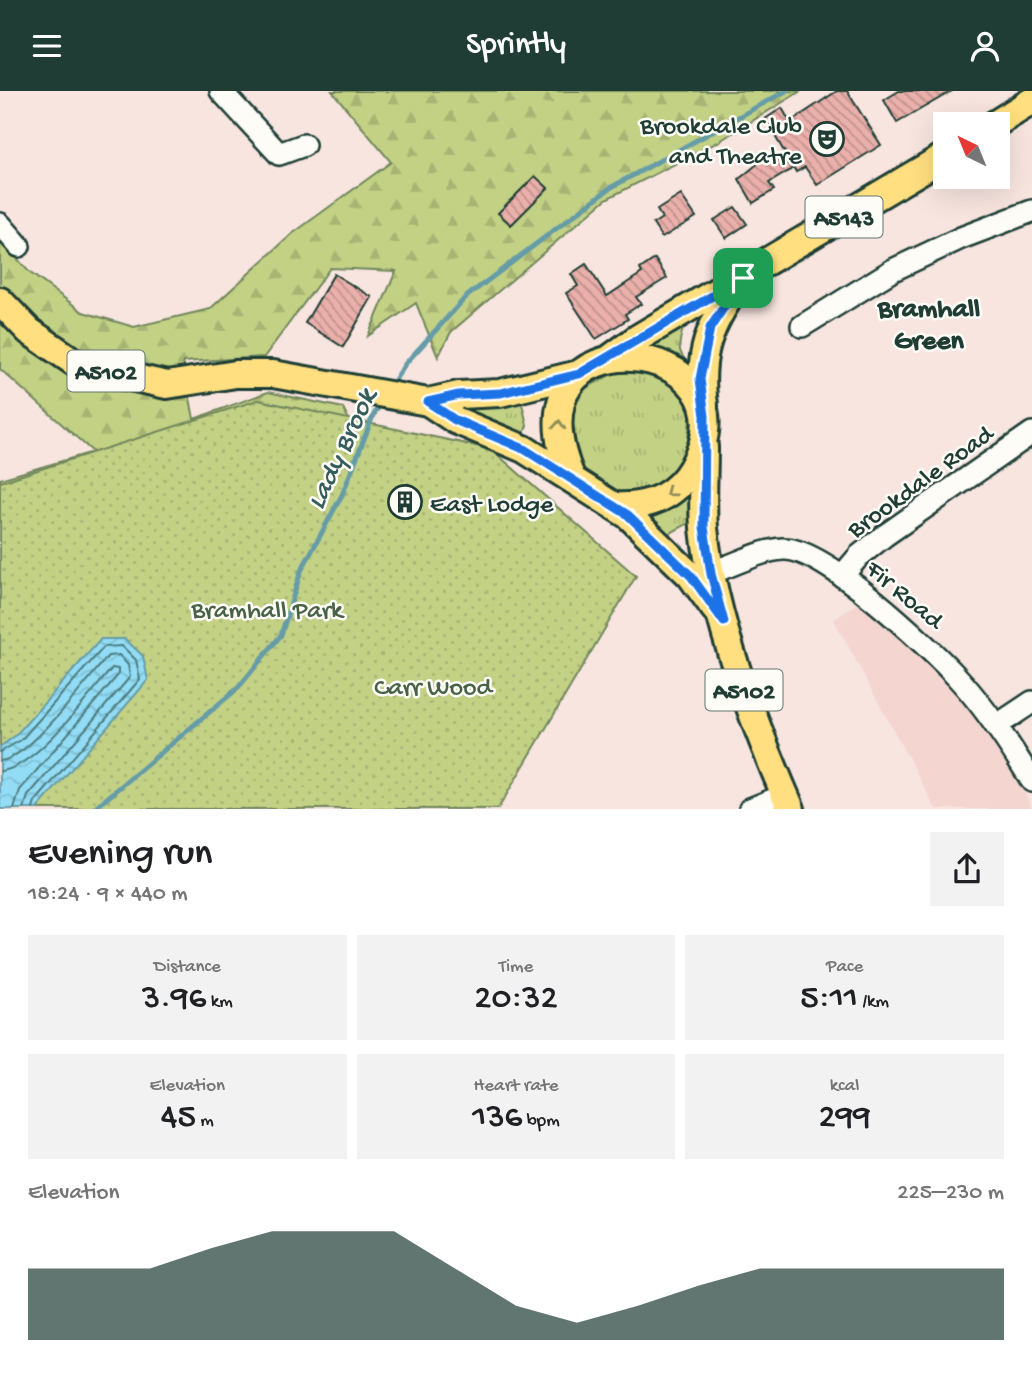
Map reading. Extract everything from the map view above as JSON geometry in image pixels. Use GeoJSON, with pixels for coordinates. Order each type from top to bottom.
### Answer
{"type":"FeatureCollection","features":[{"type":"Feature","properties":{"kind":"main road"},"geometry":{"type":"LineString","coordinates":[[1010,115],[1032,101]]}},
{"type":"Feature","properties":{"kind":"main road","name":"A5143"},"geometry":{"type":"LineString","coordinates":[[579,374],[612,357],[638,338],[933,163]]}},
{"type":"Feature","properties":{"kind":"main road","name":"A5143"},"geometry":{"type":"LineString","coordinates":[[615,506],[634,507],[665,496],[683,481],[704,446],[705,416],[700,379],[710,328],[743,278]]}},
{"type":"Feature","properties":{"kind":"main road","name":"A5102"},"geometry":{"type":"LineString","coordinates":[[0,301],[29,331],[80,366],[167,385],[236,374],[273,374],[420,400],[501,393],[579,374]]}},
{"type":"Feature","properties":{"kind":"main road"},"geometry":{"type":"LineString","coordinates":[[612,357],[643,358],[666,364],[686,381],[705,416]]}},
{"type":"Feature","properties":{"kind":"main road"},"geometry":{"type":"LineString","coordinates":[[579,374],[565,394],[557,427],[560,450],[572,479],[615,506]]}},
{"type":"Feature","properties":{"kind":"main road","name":"A5102"},"geometry":{"type":"LineString","coordinates":[[420,400],[455,420],[524,449],[572,479]]}},
{"type":"Feature","properties":{"kind":"main road","name":"A5102"},"geometry":{"type":"LineString","coordinates":[[701,575],[704,446]]}},
{"type":"Feature","properties":{"kind":"main road","name":"A5102"},"geometry":{"type":"LineString","coordinates":[[615,506],[701,575],[724,622],[746,694],[788,802]]}},
{"type":"Feature","properties":{"kind":"street"},"geometry":{"type":"LineString","coordinates":[[221,91],[279,154],[304,145]]}},
{"type":"Feature","properties":{"kind":"street"},"geometry":{"type":"LineString","coordinates":[[802,326],[893,270],[961,238],[1032,211]]}},
{"type":"Feature","properties":{"kind":"street"},"geometry":{"type":"LineString","coordinates":[[0,224],[19,246]]}},
{"type":"Feature","properties":{"kind":"street","name":"Brookdale Road"},"geometry":{"type":"LineString","coordinates":[[842,576],[859,556],[884,536],[1032,432]]}},
{"type":"Feature","properties":{"kind":"street","name":"Fir Road"},"geometry":{"type":"LineString","coordinates":[[701,575],[784,548],[842,576],[928,648],[958,678],[996,726],[1032,781]]}},
{"type":"Feature","properties":{"kind":"street"},"geometry":{"type":"LineString","coordinates":[[996,726],[1032,702]]}},
{"type":"Feature","properties":{"kind":"street"},"geometry":{"type":"LineString","coordinates":[[750,809],[788,802]]}},
{"type":"Feature","properties":{"kind":"shaded area"},"geometry":{"type":"Polygon","coordinates":[[[860,601],[938,669],[971,707],[1027,791],[1025,793],[1032,809],[936,809],[834,620],[860,601]]]}},
{"type":"Feature","properties":{"kind":"green space"},"geometry":{"type":"Polygon","coordinates":[[[332,91],[801,91],[718,142],[606,199],[451,332],[438,357],[416,303],[368,336],[396,271],[330,268],[264,357],[183,362],[194,419],[268,392],[343,408],[354,429],[0,809],[0,479],[93,452],[0,369],[0,239],[29,272],[83,312],[134,327],[210,309],[292,234],[391,162],[332,91]]]}},
{"type":"Feature","properties":{"kind":"green space"},"geometry":{"type":"Polygon","coordinates":[[[680,324],[683,329],[680,350],[691,366],[691,371],[647,351],[645,347],[680,324]]]}},
{"type":"Feature","properties":{"kind":"green space"},"geometry":{"type":"Polygon","coordinates":[[[623,368],[657,373],[684,396],[691,411],[686,459],[672,482],[627,499],[577,470],[568,407],[582,390],[623,368]]]}},
{"type":"Feature","properties":{"kind":"green space"},"geometry":{"type":"Polygon","coordinates":[[[521,399],[527,425],[523,437],[462,416],[465,403],[521,399]]]}},
{"type":"Feature","properties":{"kind":"green space","name":"Bramhall Park"},"geometry":{"type":"Polygon","coordinates":[[[258,400],[491,449],[636,576],[498,809],[0,809],[0,482],[258,400]]]}},
{"type":"Feature","properties":{"kind":"green space"},"geometry":{"type":"Polygon","coordinates":[[[694,483],[691,522],[665,536],[647,519],[648,515],[694,483]]]}},
{"type":"Feature","properties":{"kind":"water"},"geometry":{"type":"Polygon","coordinates":[[[101,639],[125,639],[143,656],[148,680],[37,809],[0,809],[0,747],[16,735],[101,639]]]}},
{"type":"Feature","properties":{"kind":"building","name":"Brookdale Club and Theatre"},"geometry":{"type":"Polygon","coordinates":[[[837,91],[847,91],[881,145],[817,185],[805,167],[796,172],[794,168],[769,183],[774,190],[753,203],[739,179],[766,157],[792,165],[765,119],[782,108],[790,122],[837,91]]]}},
{"type":"Feature","properties":{"kind":"building"},"geometry":{"type":"Polygon","coordinates":[[[899,91],[952,91],[897,123],[884,100],[899,91]]]}},
{"type":"Feature","properties":{"kind":"building"},"geometry":{"type":"Polygon","coordinates":[[[535,176],[548,188],[511,225],[498,213],[535,176]]]}},
{"type":"Feature","properties":{"kind":"building"},"geometry":{"type":"Polygon","coordinates":[[[681,195],[696,217],[662,238],[653,224],[662,218],[657,210],[681,195]]]}},
{"type":"Feature","properties":{"kind":"building"},"geometry":{"type":"Polygon","coordinates":[[[735,207],[747,224],[726,238],[714,220],[735,207]]]}},
{"type":"Feature","properties":{"kind":"building"},"geometry":{"type":"Polygon","coordinates":[[[655,259],[667,278],[636,297],[641,304],[625,314],[628,319],[596,339],[566,293],[578,286],[571,274],[586,264],[607,296],[642,273],[640,269],[655,259]]]}},
{"type":"Feature","properties":{"kind":"building"},"geometry":{"type":"Polygon","coordinates":[[[334,274],[372,297],[343,347],[305,323],[334,274]]]}},
{"type":"Feature","properties":{"kind":"building"},"geometry":{"type":"Polygon","coordinates":[[[408,484],[420,492],[407,512],[395,504],[408,484]]]}},
{"type":"Feature","properties":{"kind":"waterway","name":"Lady Brook"},"geometry":{"type":"LineString","coordinates":[[390,388],[405,364],[466,297],[610,188],[786,91]]}},
{"type":"Feature","properties":{"kind":"waterway","name":"Lady Brook"},"geometry":{"type":"LineString","coordinates":[[94,809],[238,688],[281,635],[301,571],[342,495],[373,416],[381,403]]}},
{"type":"Feature","properties":{"kind":"place","name":"Brookdale Club and Theatre"},"geometry":{"type":"Point","coordinates":[827,139]}},
{"type":"Feature","properties":{"kind":"place","name":"East Lodge"},"geometry":{"type":"Point","coordinates":[405,502]}},
{"type":"Feature","properties":{"kind":"district","name":"Bramhall Green"},"geometry":{"type":"Point","coordinates":[929,322]}},
{"type":"Feature","properties":{"kind":"route"},"geometry":{"type":"LineString","coordinates":[[743,278],[710,328],[700,379],[705,416],[704,527],[711,574],[724,622],[691,576],[628,515],[524,449],[455,420],[428,402],[459,395],[501,393],[579,374],[743,278]]}},
{"type":"Feature","properties":{"kind":"park label","name":"Carr Wood"},"geometry":{"type":"Point","coordinates":[433,685]}}]}
